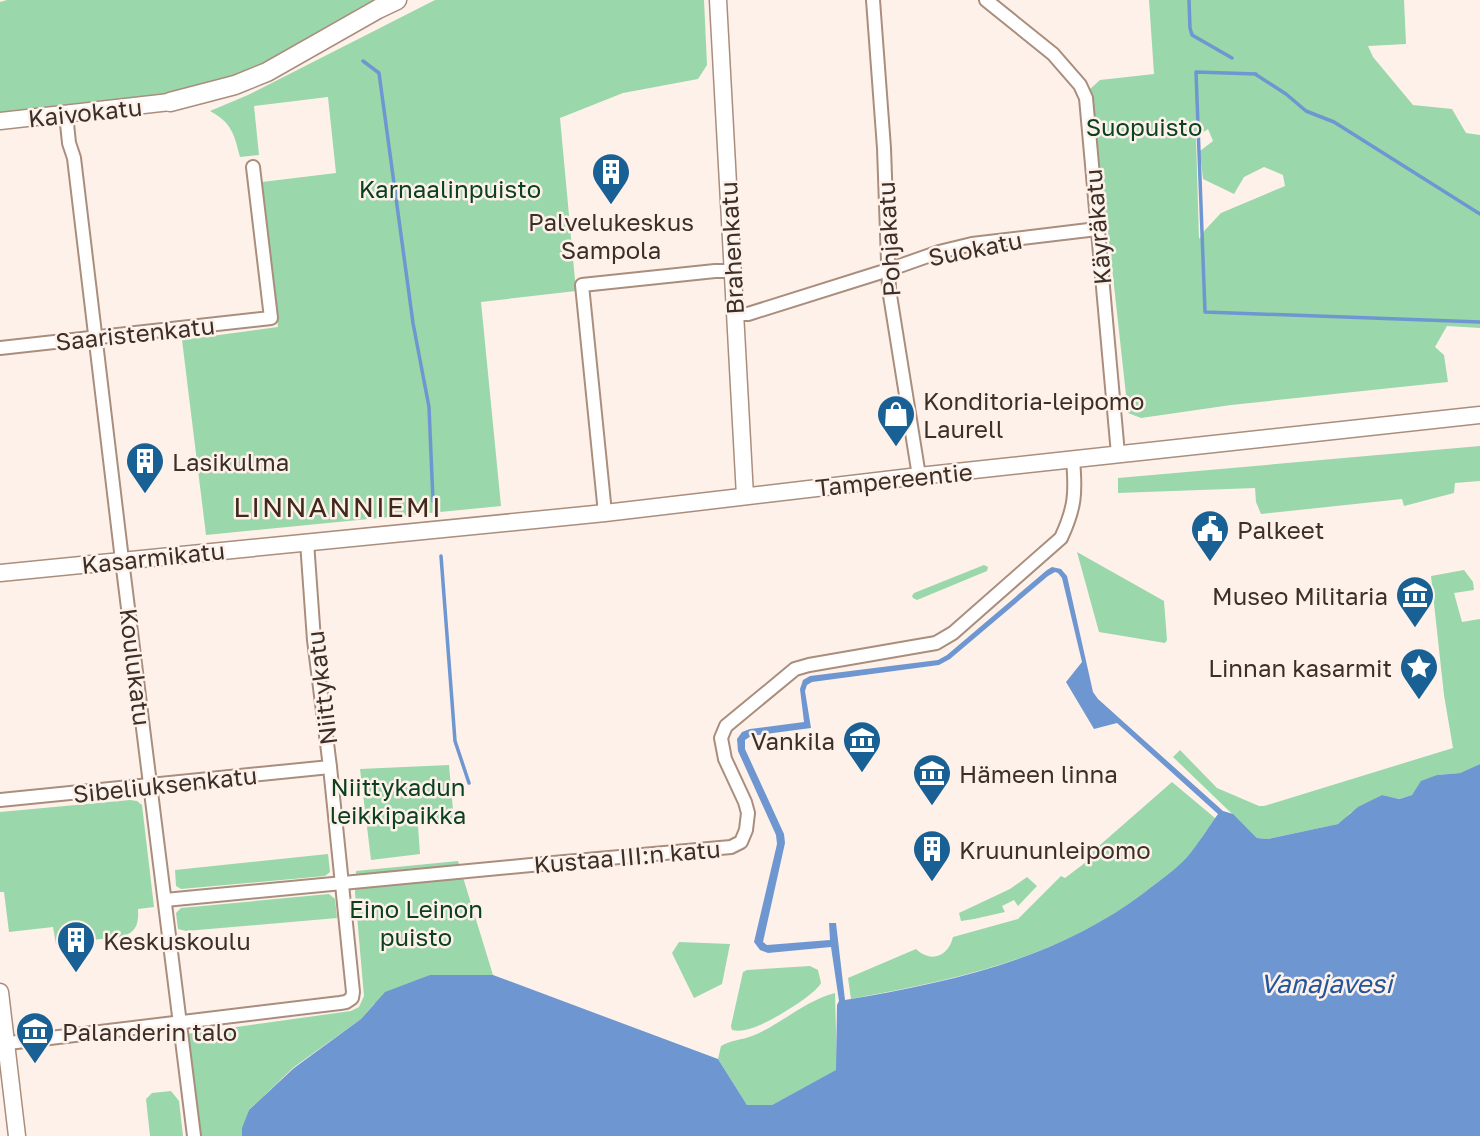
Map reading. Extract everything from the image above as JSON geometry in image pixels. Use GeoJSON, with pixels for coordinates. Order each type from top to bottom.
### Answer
{"type":"FeatureCollection","features":[{"type":"Feature","properties":{"kind":"highway"},"geometry":{"type":"LineString","coordinates":[[170,102],[235,85],[267,72],[397,0]]}},
{"type":"Feature","properties":{"kind":"main road","name":"Brahenkatu"},"geometry":{"type":"LineString","coordinates":[[718,0],[745,496]]}},
{"type":"Feature","properties":{"kind":"main road","name":"Kaivokatu"},"geometry":{"type":"LineString","coordinates":[[0,121],[170,102]]}},
{"type":"Feature","properties":{"kind":"main road","name":"Tampereentie"},"geometry":{"type":"LineString","coordinates":[[307,542],[605,513],[1480,415]]}},
{"type":"Feature","properties":{"kind":"main road","name":"Kasarmikatu"},"geometry":{"type":"LineString","coordinates":[[0,573],[307,542]]}},
{"type":"Feature","properties":{"kind":"main road"},"geometry":{"type":"LineString","coordinates":[[0,992],[3,1043],[17,1136]]}},
{"type":"Feature","properties":{"kind":"street","name":"Pohjakatu"},"geometry":{"type":"LineString","coordinates":[[873,0],[884,148],[889,289],[919,476]]}},
{"type":"Feature","properties":{"kind":"street","name":"Käyräkatu"},"geometry":{"type":"LineString","coordinates":[[986,0],[1053,54],[1080,85],[1086,98],[1118,454]]}},
{"type":"Feature","properties":{"kind":"street","name":"Koulukatu"},"geometry":{"type":"LineString","coordinates":[[66,114],[69,143],[74,159],[194,1136]]}},
{"type":"Feature","properties":{"kind":"street","name":"Saaristenkatu"},"geometry":{"type":"LineString","coordinates":[[0,348],[271,318],[253,167]]}},
{"type":"Feature","properties":{"kind":"street","name":"Suokatu"},"geometry":{"type":"LineString","coordinates":[[735,314],[748,314],[939,252],[972,244],[1097,229]]}},
{"type":"Feature","properties":{"kind":"street"},"geometry":{"type":"LineString","coordinates":[[605,513],[582,285],[732,271]]}},
{"type":"Feature","properties":{"kind":"street","name":"Kustaa III:n katu"},"geometry":{"type":"LineString","coordinates":[[165,900],[731,847],[741,842],[748,813],[725,759],[722,737],[726,726],[795,669],[936,643],[953,633],[1061,538],[1074,501],[1073,460]]}},
{"type":"Feature","properties":{"kind":"street","name":"Niittykatu"},"geometry":{"type":"LineString","coordinates":[[179,1021],[340,1003],[352,998],[354,992],[314,640],[307,542]]}},
{"type":"Feature","properties":{"kind":"street","name":"Sibeliuksenkatu"},"geometry":{"type":"LineString","coordinates":[[0,800],[330,767]]}},
{"type":"Feature","properties":{"kind":"street"},"geometry":{"type":"LineString","coordinates":[[3,1043],[179,1021]]}},
{"type":"Feature","properties":{"kind":"green space"},"geometry":{"type":"Polygon","coordinates":[[[378,0],[265,64],[183,93],[0,114],[0,2],[378,0]]]}},
{"type":"Feature","properties":{"kind":"green space","name":"Karnaalinpuisto"},"geometry":{"type":"Polygon","coordinates":[[[435,0],[704,0],[707,65],[698,79],[623,93],[560,118],[576,291],[481,302],[501,506],[206,535],[182,340],[278,327],[262,182],[336,173],[328,97],[254,106],[259,155],[240,157],[231,130],[210,111],[248,95],[435,0]]]}},
{"type":"Feature","properties":{"kind":"green space","name":"Suopuisto"},"geometry":{"type":"Polygon","coordinates":[[[1149,0],[1404,0],[1406,44],[1368,46],[1373,57],[1413,105],[1452,109],[1466,133],[1480,135],[1480,328],[1447,326],[1435,347],[1444,355],[1448,382],[1231,405],[1141,418],[1128,413],[1089,90],[1100,80],[1154,74],[1149,0]],[[1208,129],[1196,137],[1199,239],[1221,213],[1285,186],[1283,175],[1264,167],[1244,177],[1234,194],[1203,179],[1200,151],[1213,141],[1208,129]]]}},
{"type":"Feature","properties":{"kind":"green space"},"geometry":{"type":"Polygon","coordinates":[[[1480,446],[1480,481],[1455,483],[1454,493],[1404,506],[1402,499],[1261,514],[1256,502],[1255,488],[1118,493],[1118,478],[1480,446]]]}},
{"type":"Feature","properties":{"kind":"green space"},"geometry":{"type":"Polygon","coordinates":[[[1077,552],[1164,601],[1165,643],[1099,632],[1077,552]]]}},
{"type":"Feature","properties":{"kind":"green space"},"geometry":{"type":"Polygon","coordinates":[[[984,565],[988,567],[987,571],[917,600],[912,596],[914,593],[984,565]]]}},
{"type":"Feature","properties":{"kind":"green space"},"geometry":{"type":"Polygon","coordinates":[[[1464,570],[1473,582],[1474,590],[1454,593],[1462,622],[1480,619],[1480,764],[1460,773],[1437,775],[1412,795],[1398,799],[1382,795],[1350,813],[1338,824],[1268,839],[1257,838],[1173,757],[1180,750],[1217,788],[1264,806],[1453,748],[1444,695],[1431,576],[1464,570]]]}},
{"type":"Feature","properties":{"kind":"green space","name":"Niittykadun leikkipaikka"},"geometry":{"type":"Polygon","coordinates":[[[449,765],[454,821],[418,826],[420,854],[371,860],[360,769],[449,765]]]}},
{"type":"Feature","properties":{"kind":"green space"},"geometry":{"type":"Polygon","coordinates":[[[1172,782],[1215,818],[1182,862],[1111,915],[1042,950],[1005,963],[930,983],[851,999],[848,978],[916,949],[927,956],[938,956],[951,944],[953,937],[1018,919],[1061,876],[1065,878],[1094,856],[1092,852],[1172,782]]]}},
{"type":"Feature","properties":{"kind":"green space"},"geometry":{"type":"Polygon","coordinates":[[[130,800],[142,805],[154,907],[138,909],[137,924],[133,931],[125,936],[56,944],[53,927],[9,932],[4,892],[0,892],[0,812],[130,800]]]}},
{"type":"Feature","properties":{"kind":"green space"},"geometry":{"type":"Polygon","coordinates":[[[328,854],[330,872],[325,876],[181,889],[176,886],[175,870],[328,854]]]}},
{"type":"Feature","properties":{"kind":"green space","name":"Eino Leinon puisto"},"geometry":{"type":"Polygon","coordinates":[[[458,861],[493,975],[430,975],[374,1004],[361,1019],[294,1067],[249,1110],[242,1136],[200,1136],[186,1034],[351,1011],[359,1007],[364,996],[355,893],[356,871],[458,861]]]}},
{"type":"Feature","properties":{"kind":"green space"},"geometry":{"type":"Polygon","coordinates":[[[1027,877],[1037,886],[1018,906],[1014,900],[1002,906],[1005,912],[961,921],[959,913],[1010,889],[1027,877]]]}},
{"type":"Feature","properties":{"kind":"green space"},"geometry":{"type":"Polygon","coordinates":[[[329,894],[335,899],[337,918],[186,931],[178,929],[176,913],[181,908],[329,894]]]}},
{"type":"Feature","properties":{"kind":"green space"},"geometry":{"type":"Polygon","coordinates":[[[679,942],[730,944],[722,984],[694,998],[672,953],[679,942]]]}},
{"type":"Feature","properties":{"kind":"green space"},"geometry":{"type":"Polygon","coordinates":[[[810,966],[818,970],[821,983],[810,994],[784,1013],[760,1025],[746,1030],[732,1030],[743,972],[810,966]]]}},
{"type":"Feature","properties":{"kind":"green space"},"geometry":{"type":"Polygon","coordinates":[[[835,993],[837,1070],[772,1105],[747,1105],[718,1059],[721,1046],[763,1031],[813,1001],[835,993]]]}},
{"type":"Feature","properties":{"kind":"green space"},"geometry":{"type":"Polygon","coordinates":[[[171,1091],[179,1101],[183,1136],[150,1136],[146,1099],[152,1093],[171,1091]]]}},
{"type":"Feature","properties":{"kind":"water","name":"Vanajavesi"},"geometry":{"type":"Polygon","coordinates":[[[1052,567],[1061,569],[1067,576],[1093,692],[1098,699],[1223,811],[1233,814],[1257,838],[1268,839],[1338,824],[1358,807],[1382,795],[1399,799],[1412,795],[1421,781],[1437,775],[1460,773],[1480,764],[1480,1136],[242,1136],[249,1110],[294,1068],[361,1019],[385,992],[430,975],[493,975],[718,1059],[747,1105],[772,1105],[836,1070],[839,1001],[831,947],[768,953],[760,950],[754,942],[777,844],[776,835],[738,751],[737,739],[742,732],[750,729],[804,722],[800,689],[803,680],[810,676],[938,660],[1052,567]],[[1058,573],[1048,576],[950,659],[939,665],[812,682],[807,685],[805,691],[811,728],[751,736],[745,740],[745,749],[784,834],[785,843],[763,942],[767,945],[830,940],[829,923],[836,923],[845,1000],[964,976],[1040,951],[1076,935],[1111,915],[1172,871],[1191,852],[1218,814],[1117,723],[1094,729],[1066,682],[1082,662],[1062,578],[1058,573]]]}},
{"type":"Feature","properties":{"kind":"waterway"},"geometry":{"type":"LineString","coordinates":[[1189,0],[1192,35],[1232,58]]}},
{"type":"Feature","properties":{"kind":"waterway"},"geometry":{"type":"LineString","coordinates":[[363,61],[379,73],[413,323],[429,407],[433,501]]}},
{"type":"Feature","properties":{"kind":"waterway"},"geometry":{"type":"LineString","coordinates":[[1256,74],[1196,72],[1205,312],[1480,322]]}},
{"type":"Feature","properties":{"kind":"waterway"},"geometry":{"type":"LineString","coordinates":[[1255,74],[1306,111],[1334,122],[1480,214]]}},
{"type":"Feature","properties":{"kind":"waterway"},"geometry":{"type":"LineString","coordinates":[[441,556],[455,741],[469,783]]}},
{"type":"Feature","properties":{"kind":"place","name":"Palvelukeskus Sampola"},"geometry":{"type":"Point","coordinates":[611,206]}},
{"type":"Feature","properties":{"kind":"place","name":"Konditoria-leipomo Laurell"},"geometry":{"type":"Point","coordinates":[896,448]}},
{"type":"Feature","properties":{"kind":"place","name":"Lasikulma"},"geometry":{"type":"Point","coordinates":[145,495]}},
{"type":"Feature","properties":{"kind":"place","name":"Palkeet"},"geometry":{"type":"Point","coordinates":[1210,563]}},
{"type":"Feature","properties":{"kind":"place","name":"Museo Militaria"},"geometry":{"type":"Point","coordinates":[1415,629]}},
{"type":"Feature","properties":{"kind":"place","name":"Linnan kasarmit"},"geometry":{"type":"Point","coordinates":[1419,701]}},
{"type":"Feature","properties":{"kind":"place","name":"Vankila"},"geometry":{"type":"Point","coordinates":[862,774]}},
{"type":"Feature","properties":{"kind":"place","name":"Hämeen linna"},"geometry":{"type":"Point","coordinates":[932,807]}},
{"type":"Feature","properties":{"kind":"place","name":"Kruununleipomo"},"geometry":{"type":"Point","coordinates":[932,883]}},
{"type":"Feature","properties":{"kind":"place","name":"Keskuskoulu"},"geometry":{"type":"Point","coordinates":[76,974]}},
{"type":"Feature","properties":{"kind":"place","name":"Palanderin talo"},"geometry":{"type":"Point","coordinates":[35,1065]}},
{"type":"Feature","properties":{"kind":"district","name":"LINNANNIEMI"},"geometry":{"type":"Point","coordinates":[338,506]}}]}
